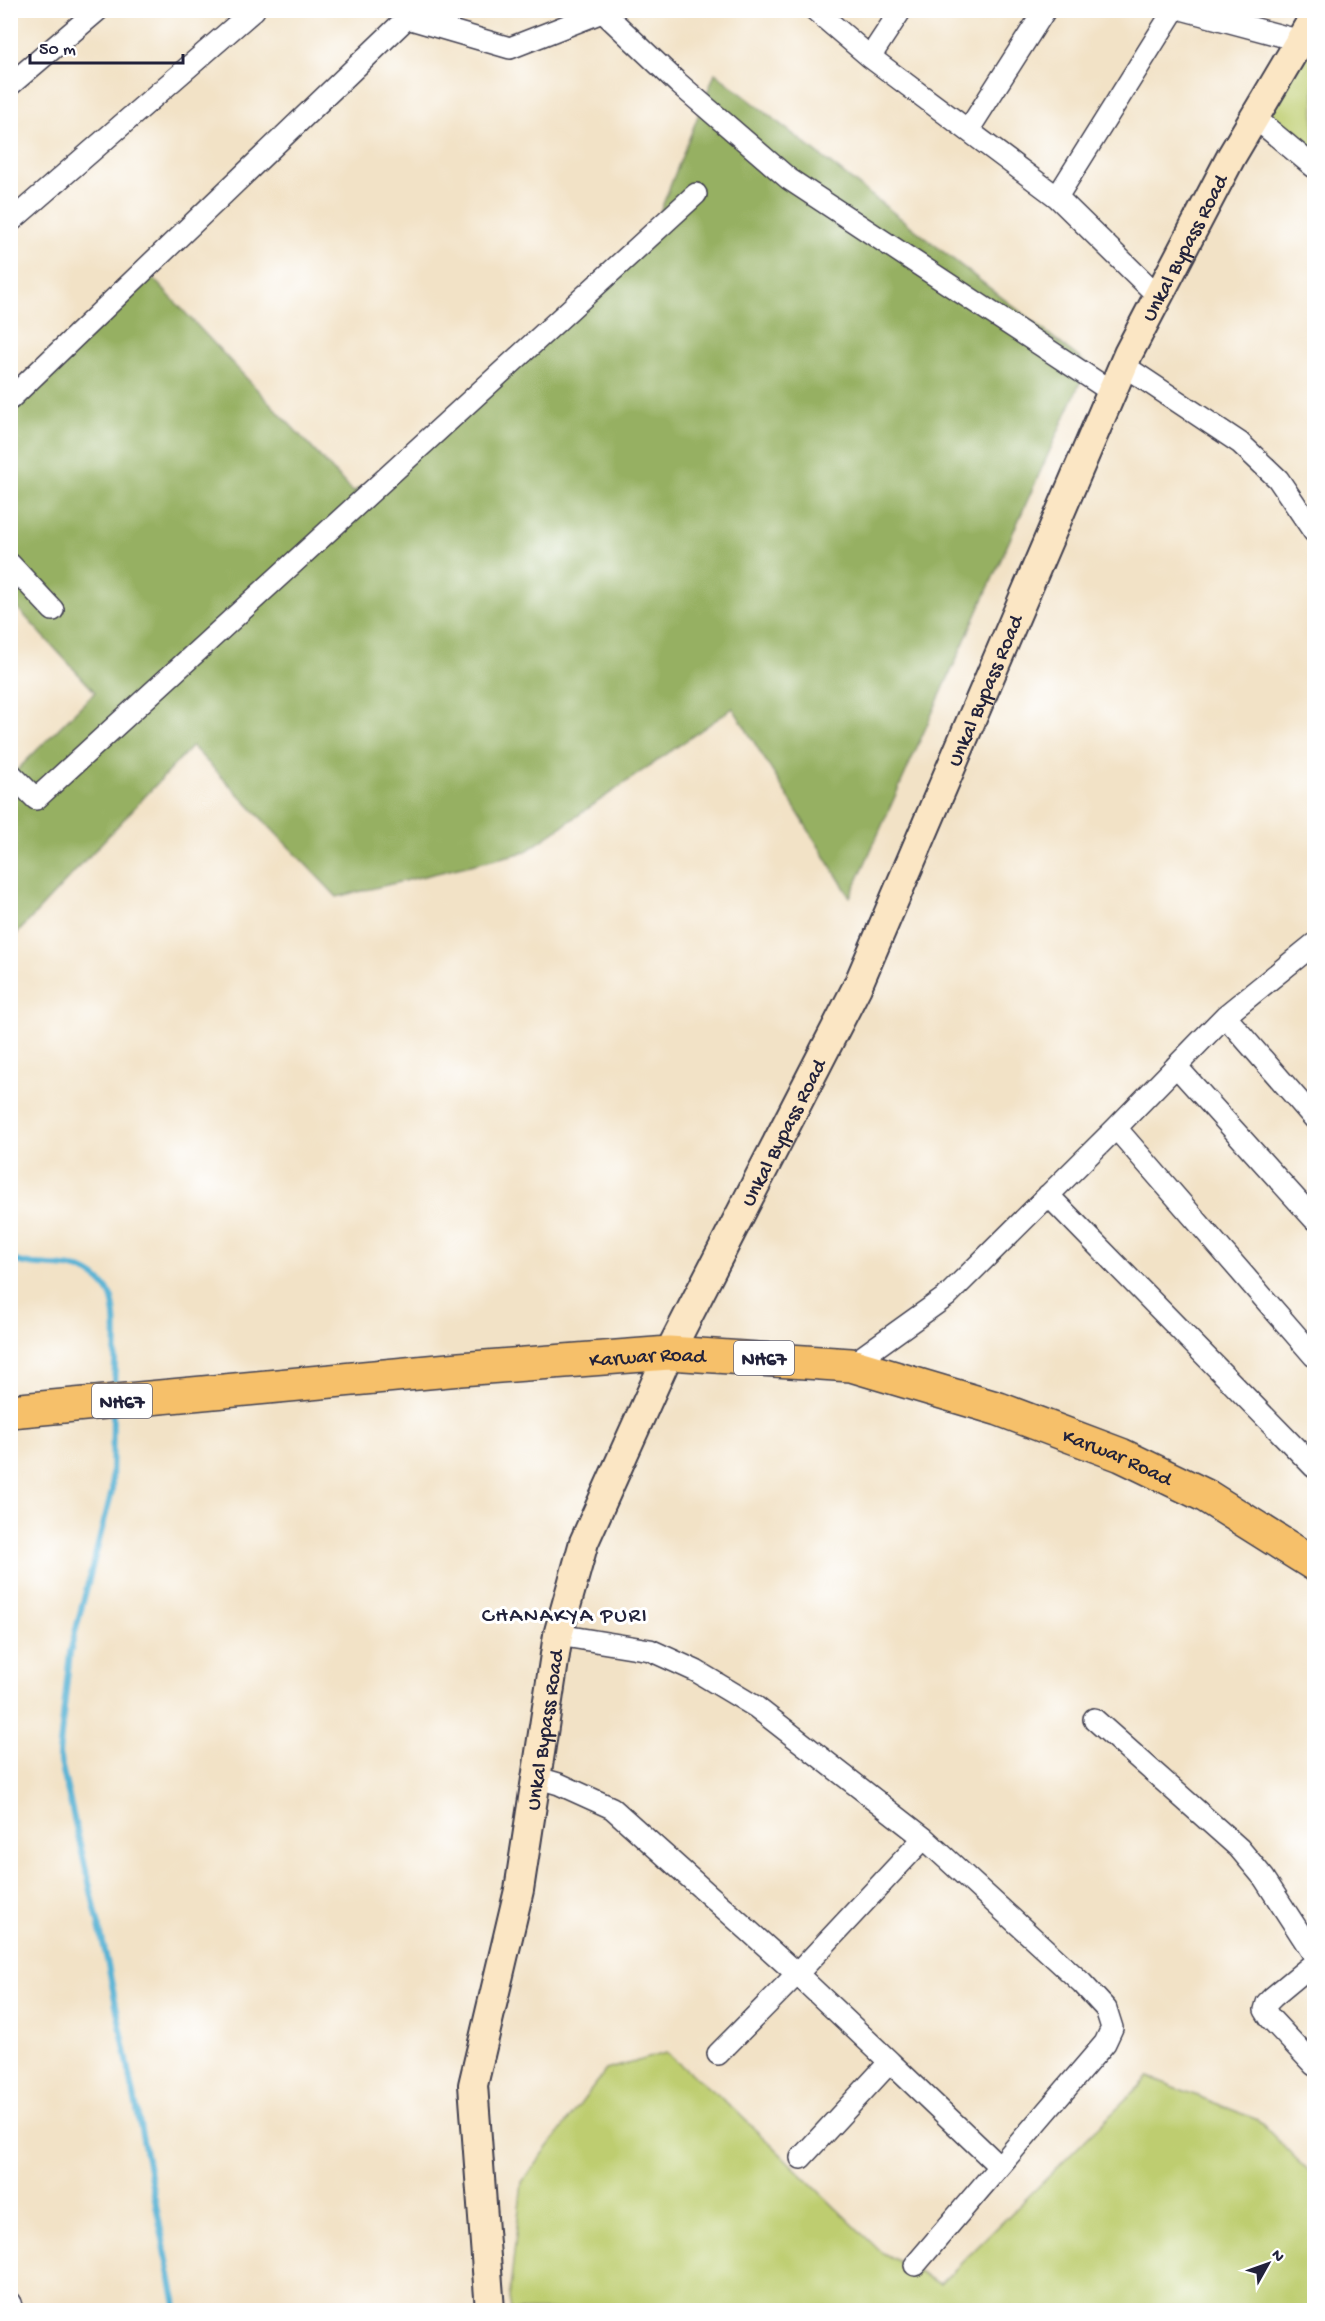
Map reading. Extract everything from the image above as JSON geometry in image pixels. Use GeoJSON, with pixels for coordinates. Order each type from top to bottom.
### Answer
{"type":"FeatureCollection","features":[{"type":"Feature","properties":{"kind":"highway","name":"Karwar Road"},"geometry":{"type":"LineString","coordinates":[[10,1411],[460,1369],[669,1353],[851,1365],[999,1409],[1121,1455],[1206,1496],[1314,1564]]}},
{"type":"Feature","properties":{"kind":"main road","name":"Unkal Bypass Road"},"geometry":{"type":"LineString","coordinates":[[490,2310],[473,2085],[519,1890],[558,1635],[584,1542],[669,1353],[857,987],[1123,365],[1231,157],[1308,29]]}},
{"type":"Feature","properties":{"kind":"street"},"geometry":{"type":"LineString","coordinates":[[10,86],[99,10]]}},
{"type":"Feature","properties":{"kind":"street"},"geometry":{"type":"LineString","coordinates":[[10,222],[254,10]]}},
{"type":"Feature","properties":{"kind":"street"},"geometry":{"type":"LineString","coordinates":[[815,10],[870,57],[1057,197],[1158,296]]}},
{"type":"Feature","properties":{"kind":"street"},"geometry":{"type":"LineString","coordinates":[[870,57],[901,10]]}},
{"type":"Feature","properties":{"kind":"street"},"geometry":{"type":"LineString","coordinates":[[969,129],[1045,10]]}},
{"type":"Feature","properties":{"kind":"street"},"geometry":{"type":"LineString","coordinates":[[1057,197],[1174,10]]}},
{"type":"Feature","properties":{"kind":"street"},"geometry":{"type":"LineString","coordinates":[[1185,10],[1308,29]]}},
{"type":"Feature","properties":{"kind":"street"},"geometry":{"type":"LineString","coordinates":[[10,399],[406,18],[510,48],[601,11],[678,83],[789,179],[1112,392]]}},
{"type":"Feature","properties":{"kind":"street"},"geometry":{"type":"LineString","coordinates":[[1254,117],[1314,167]]}},
{"type":"Feature","properties":{"kind":"street"},"geometry":{"type":"LineString","coordinates":[[10,773],[36,799],[696,194]]}},
{"type":"Feature","properties":{"kind":"street"},"geometry":{"type":"LineString","coordinates":[[1123,365],[1240,443],[1278,479],[1312,525],[1314,532]]}},
{"type":"Feature","properties":{"kind":"street"},"geometry":{"type":"LineString","coordinates":[[10,564],[53,610]]}},
{"type":"Feature","properties":{"kind":"street"},"geometry":{"type":"LineString","coordinates":[[851,1365],[947,1296],[1225,1016],[1314,944]]}},
{"type":"Feature","properties":{"kind":"street"},"geometry":{"type":"LineString","coordinates":[[1225,1016],[1314,1118]]}},
{"type":"Feature","properties":{"kind":"street"},"geometry":{"type":"LineString","coordinates":[[1176,1066],[1314,1219]]}},
{"type":"Feature","properties":{"kind":"street"},"geometry":{"type":"LineString","coordinates":[[1116,1128],[1314,1356]]}},
{"type":"Feature","properties":{"kind":"street"},"geometry":{"type":"LineString","coordinates":[[1048,1195],[1314,1467]]}},
{"type":"Feature","properties":{"kind":"street"},"geometry":{"type":"LineString","coordinates":[[558,1635],[650,1650],[696,1671],[756,1707],[924,1838],[1082,1983],[1106,2009],[1112,2028],[1105,2043],[915,2265]]}},
{"type":"Feature","properties":{"kind":"street"},"geometry":{"type":"LineString","coordinates":[[1094,1719],[1239,1848],[1264,1878],[1314,1955]]}},
{"type":"Feature","properties":{"kind":"street"},"geometry":{"type":"LineString","coordinates":[[535,1777],[559,1784],[612,1808],[797,1974],[999,2166]]}},
{"type":"Feature","properties":{"kind":"street"},"geometry":{"type":"LineString","coordinates":[[718,2054],[797,1974],[924,1838]]}},
{"type":"Feature","properties":{"kind":"street"},"geometry":{"type":"LineString","coordinates":[[1314,1964],[1273,1997],[1267,2003],[1265,2010],[1314,2065]]}},
{"type":"Feature","properties":{"kind":"street"},"geometry":{"type":"LineString","coordinates":[[801,2158],[890,2062]]}},
{"type":"Feature","properties":{"kind":"street"},"geometry":{"type":"LineString","coordinates":[[10,2303],[12,2310]]}},
{"type":"Feature","properties":{"kind":"green space"},"geometry":{"type":"Polygon","coordinates":[[[1314,28],[1314,153],[1266,121],[1314,28]]]}},
{"type":"Feature","properties":{"kind":"green space"},"geometry":{"type":"Polygon","coordinates":[[[715,73],[1088,365],[850,897],[733,708],[525,852],[337,897],[192,746],[11,940],[11,776],[95,692],[11,601],[11,402],[150,275],[353,492],[377,477],[648,242],[715,73]]]}},
{"type":"Feature","properties":{"kind":"green space"},"geometry":{"type":"Polygon","coordinates":[[[666,2053],[732,2107],[881,2252],[940,2284],[1149,2077],[1258,2120],[1314,2177],[1314,2310],[511,2310],[509,2298],[522,2182],[606,2070],[666,2053]]]}},
{"type":"Feature","properties":{"kind":"waterway"},"geometry":{"type":"LineString","coordinates":[[10,1259],[27,1264],[79,1269],[94,1276],[107,1289],[112,1299],[115,1320],[114,1392]]}},
{"type":"Feature","properties":{"kind":"waterway"},"geometry":{"type":"LineString","coordinates":[[113,1411],[112,1491],[70,1652],[59,1754],[107,1960],[177,2310]]}},
{"type":"Feature","properties":{"kind":"district","name":"CHANAKYA PURI"},"geometry":{"type":"Point","coordinates":[565,1613]}}]}
